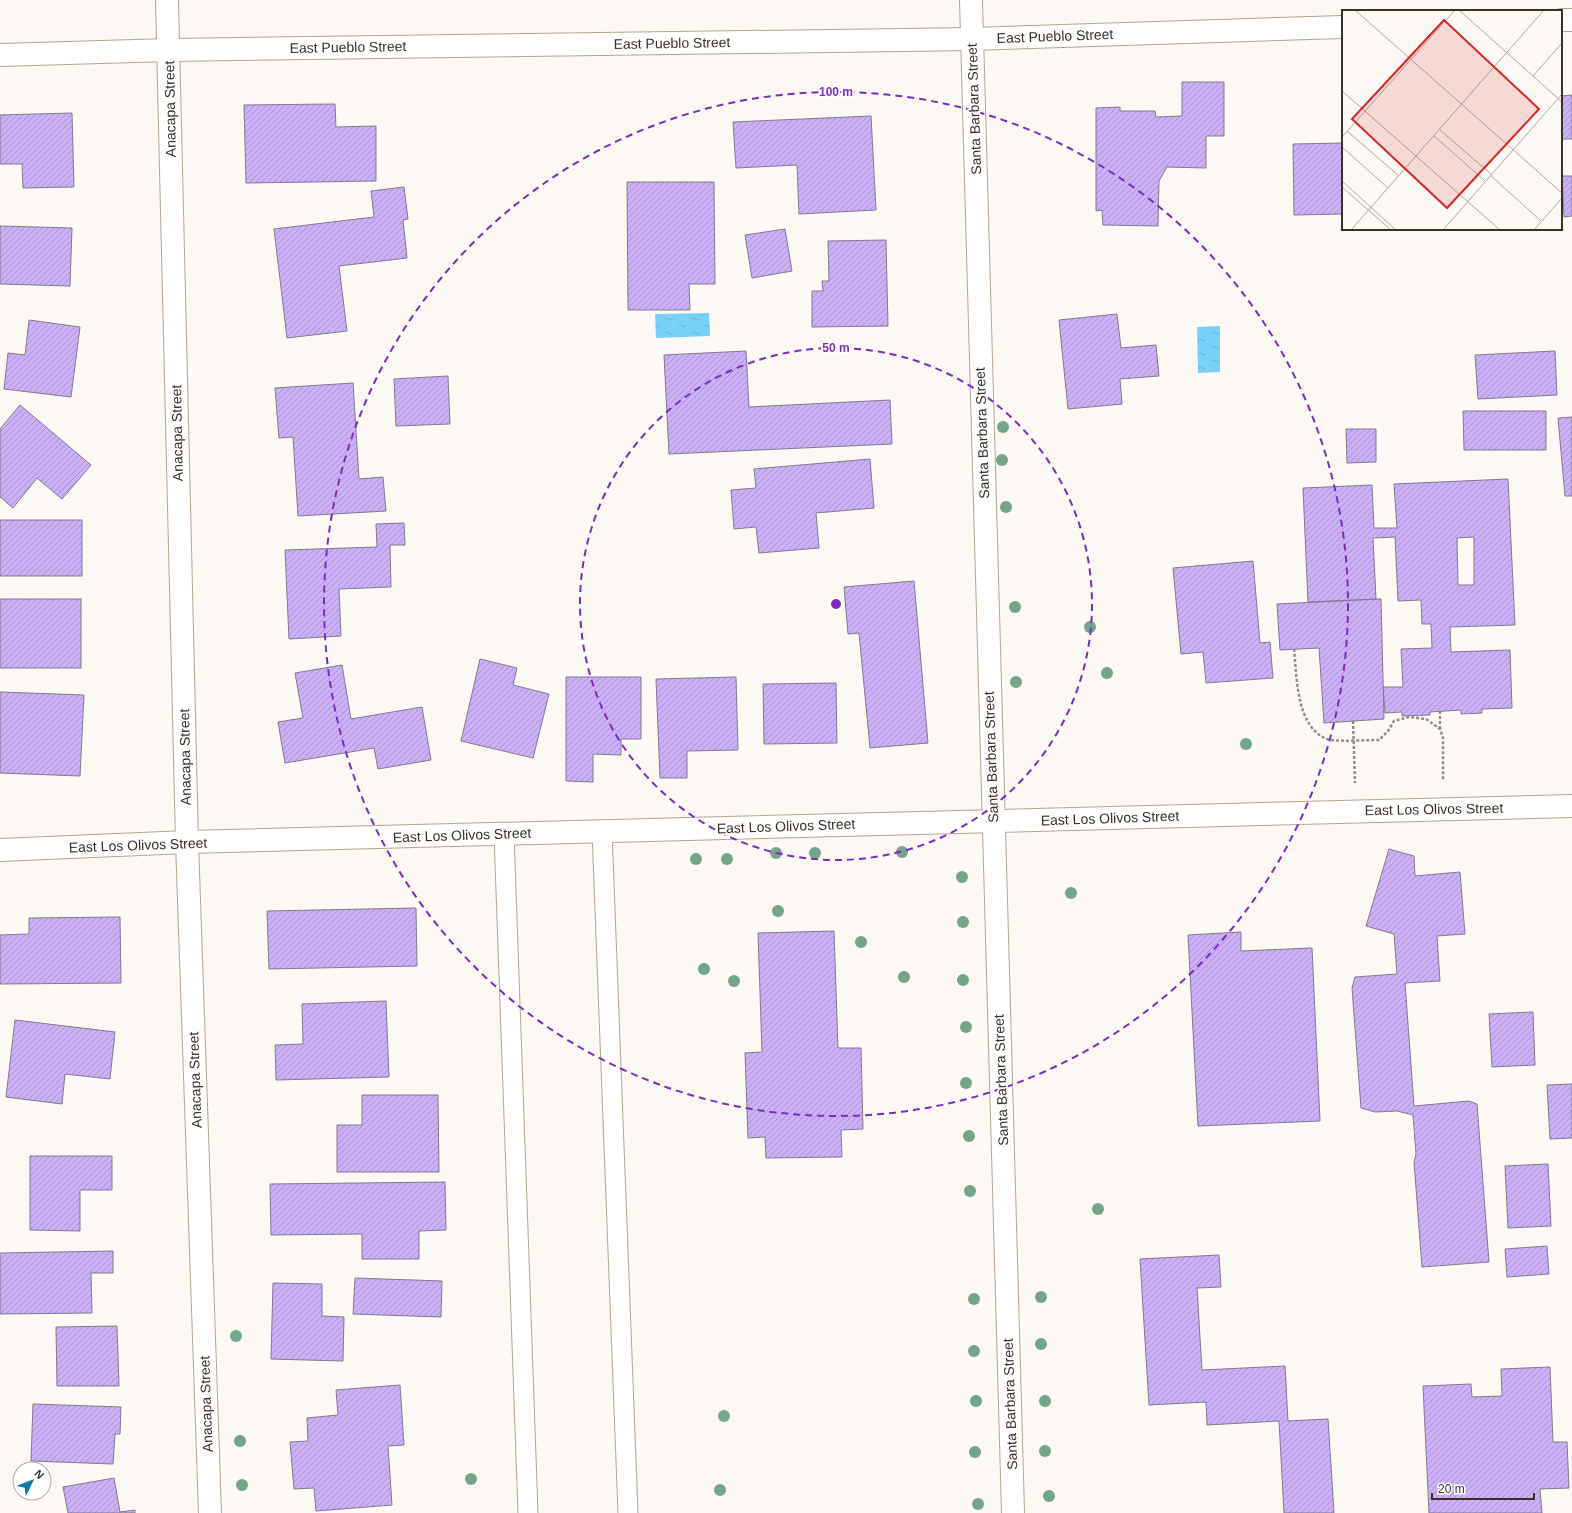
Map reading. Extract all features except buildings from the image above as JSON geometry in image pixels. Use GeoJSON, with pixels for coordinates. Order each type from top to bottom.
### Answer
{"type":"FeatureCollection","features":[{"type":"Feature","properties":{"kind":"street","name":"Anacapa Street"},"geometry":{"type":"LineString","coordinates":[[167,0],[187,842],[210,1513]]}},
{"type":"Feature","properties":{"kind":"street","name":"Santa Barbara Street"},"geometry":{"type":"LineString","coordinates":[[970,0],[1013,1513]]}},
{"type":"Feature","properties":{"kind":"street","name":"East Pueblo Street"},"geometry":{"type":"LineString","coordinates":[[0,55],[168,50],[972,39],[1342,27]]}},
{"type":"Feature","properties":{"kind":"street","name":"East Los Olivos Street"},"geometry":{"type":"LineString","coordinates":[[0,850],[187,842],[1572,806]]}},
{"type":"Feature","properties":{"kind":"lane"},"geometry":{"type":"LineString","coordinates":[[602,831],[628,1513]]}},
{"type":"Feature","properties":{"kind":"lane"},"geometry":{"type":"LineString","coordinates":[[504,834],[528,1513]]}},
{"type":"Feature","properties":{"kind":"path"},"geometry":{"type":"LineString","coordinates":[[1294,649],[1300,703],[1307,723],[1316,733],[1328,740],[1379,740],[1388,731],[1394,721],[1409,718],[1426,719],[1440,729]]}},
{"type":"Feature","properties":{"kind":"path"},"geometry":{"type":"LineString","coordinates":[[1440,711],[1440,729],[1443,738],[1443,809]]}},
{"type":"Feature","properties":{"kind":"path"},"geometry":{"type":"LineString","coordinates":[[1353,721],[1355,811]]}},
{"type":"Feature","properties":{"kind":"water"},"geometry":{"type":"Polygon","coordinates":[[[709,313],[710,336],[656,338],[655,314],[709,313]]]}},
{"type":"Feature","properties":{"kind":"water"},"geometry":{"type":"Polygon","coordinates":[[[1220,326],[1220,372],[1198,373],[1197,327],[1220,326]]]}}]}
